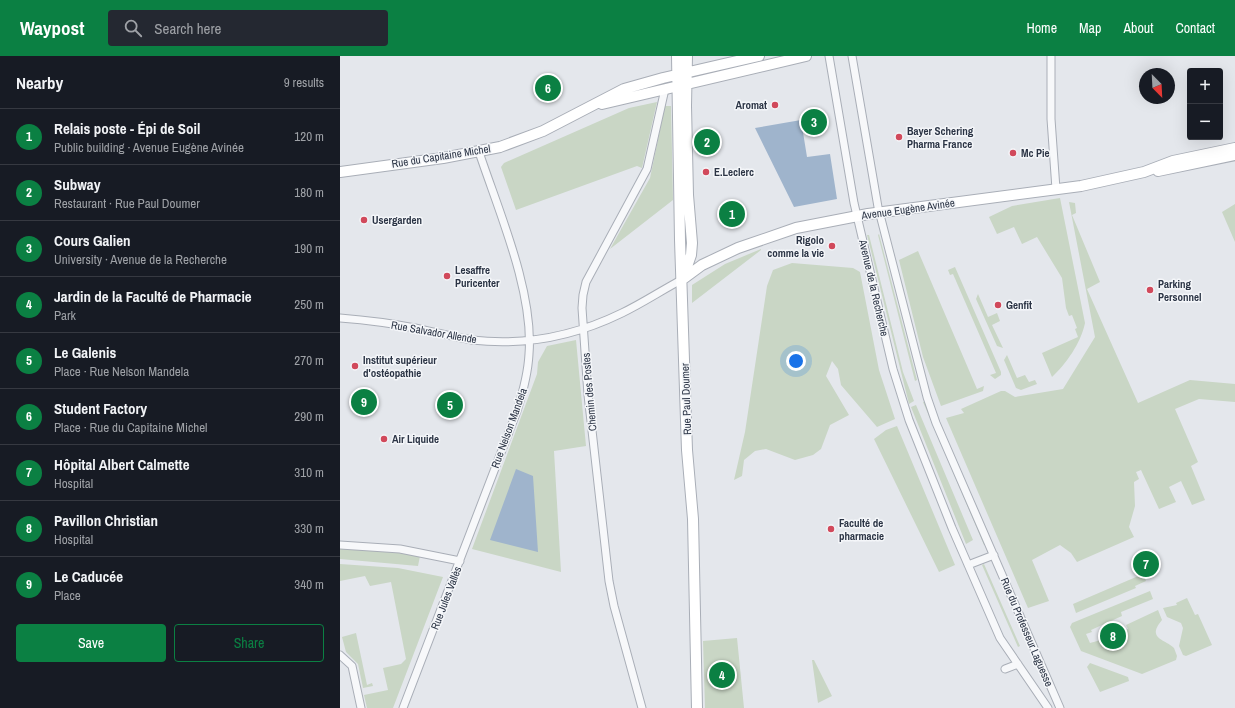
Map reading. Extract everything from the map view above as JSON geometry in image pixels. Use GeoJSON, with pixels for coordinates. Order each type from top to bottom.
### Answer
{"type":"FeatureCollection","features":[{"type":"Feature","properties":{"kind":"main road","name":"Rue Paul Doumer"},"geometry":{"type":"LineString","coordinates":[[677,56],[682,73]]}},
{"type":"Feature","properties":{"kind":"main road","name":"Rue Paul Doumer"},"geometry":{"type":"LineString","coordinates":[[686,56],[682,73],[682,85],[688,200],[692,243],[691,256],[683,279],[687,450],[692,519],[698,708]]}},
{"type":"Feature","properties":{"kind":"main road","name":"Rue du Capitaine Michel"},"geometry":{"type":"LineString","coordinates":[[340,172],[480,152],[532,136],[583,111],[618,91],[682,73],[759,56]]}},
{"type":"Feature","properties":{"kind":"main road","name":"Rue du Capitaine Michel"},"geometry":{"type":"LineString","coordinates":[[583,111],[610,102],[806,56]]}},
{"type":"Feature","properties":{"kind":"main road","name":"Avenue Eugène Avinée"},"geometry":{"type":"LineString","coordinates":[[1144,172],[1173,161],[1235,148]]}},
{"type":"Feature","properties":{"kind":"main road","name":"Avenue Eugène Avinée"},"geometry":{"type":"LineString","coordinates":[[683,279],[702,265],[763,238],[796,228],[857,216],[1081,186],[1144,172],[1172,169],[1235,155]]}},
{"type":"Feature","properties":{"kind":"street","name":"Avenue de la Recherche"},"geometry":{"type":"LineString","coordinates":[[829,56],[857,216],[893,370],[911,424]]}},
{"type":"Feature","properties":{"kind":"street"},"geometry":{"type":"LineString","coordinates":[[852,56],[880,213]]}},
{"type":"Feature","properties":{"kind":"street"},"geometry":{"type":"LineString","coordinates":[[1051,56],[1051,119],[1056,189]]}},
{"type":"Feature","properties":{"kind":"street","name":"Chemin des Postes"},"geometry":{"type":"LineString","coordinates":[[642,708],[610,589],[588,395],[582,308],[586,282],[647,169],[666,89]]}},
{"type":"Feature","properties":{"kind":"street","name":"Rue Nelson Mandela"},"geometry":{"type":"LineString","coordinates":[[460,561],[522,395],[528,367],[529,341],[522,284],[480,152]]}},
{"type":"Feature","properties":{"kind":"street","name":"Rue du Professeur Laguesse"},"geometry":{"type":"LineString","coordinates":[[880,213],[933,415],[1060,708]]}},
{"type":"Feature","properties":{"kind":"street","name":"Rue Salvador Allende"},"geometry":{"type":"LineString","coordinates":[[340,318],[400,325],[472,340],[506,342],[529,341],[583,329],[622,313],[683,279]]}},
{"type":"Feature","properties":{"kind":"street","name":"Rue du Professeur Laguesse"},"geometry":{"type":"LineString","coordinates":[[911,424],[968,565],[1000,638],[1048,708]]}},
{"type":"Feature","properties":{"kind":"street","name":"Rue Jules Vallès"},"geometry":{"type":"LineString","coordinates":[[340,545],[400,549],[460,561],[404,706]]}},
{"type":"Feature","properties":{"kind":"street"},"geometry":{"type":"LineString","coordinates":[[968,565],[994,555]]}},
{"type":"Feature","properties":{"kind":"street"},"geometry":{"type":"LineString","coordinates":[[340,655],[352,666],[361,708]]}},
{"type":"Feature","properties":{"kind":"street"},"geometry":{"type":"LineString","coordinates":[[1005,669],[1018,664]]}},
{"type":"Feature","properties":{"kind":"green space"},"geometry":{"type":"Polygon","coordinates":[[[657,102],[642,168],[637,166],[516,210],[501,167],[504,163],[629,108],[657,102]]]}},
{"type":"Feature","properties":{"kind":"green space"},"geometry":{"type":"Polygon","coordinates":[[[665,106],[671,106],[673,200],[610,249],[650,178],[665,106]]]}},
{"type":"Feature","properties":{"kind":"green space"},"geometry":{"type":"Polygon","coordinates":[[[1060,198],[1085,323],[1080,338],[1072,353],[1052,377],[1042,353],[1078,337],[1075,329],[1077,328],[1072,315],[1069,316],[1066,308],[1062,278],[1037,237],[1022,244],[1014,227],[997,234],[989,217],[1012,206],[1060,198]]]}},
{"type":"Feature","properties":{"kind":"green space"},"geometry":{"type":"Polygon","coordinates":[[[1069,202],[1075,203],[1076,213],[1072,215],[1100,282],[1087,289],[1138,403],[1190,380],[1235,384],[1235,402],[1199,399],[1175,409],[1198,462],[1191,466],[1205,500],[1192,505],[1181,481],[1169,487],[1176,502],[1159,509],[1141,470],[1136,472],[1139,479],[1134,482],[1135,506],[1129,527],[1134,537],[1077,562],[1071,553],[1060,545],[1032,560],[1049,601],[1028,608],[946,418],[964,413],[961,409],[1001,391],[1005,391],[1015,397],[1063,389],[1095,337],[1069,202]]]}},
{"type":"Feature","properties":{"kind":"green space"},"geometry":{"type":"Polygon","coordinates":[[[1235,204],[1235,242],[1222,212],[1235,204]]]}},
{"type":"Feature","properties":{"kind":"green space"},"geometry":{"type":"Polygon","coordinates":[[[879,234],[917,380],[915,381],[878,235],[879,234]]]}},
{"type":"Feature","properties":{"kind":"green space"},"geometry":{"type":"Polygon","coordinates":[[[867,235],[869,235],[903,372],[914,401],[909,404],[867,235]]]}},
{"type":"Feature","properties":{"kind":"green space"},"geometry":{"type":"Polygon","coordinates":[[[761,249],[692,303],[692,285],[725,264],[761,249]]]}},
{"type":"Feature","properties":{"kind":"green space"},"geometry":{"type":"Polygon","coordinates":[[[918,251],[977,389],[984,386],[983,391],[941,406],[923,357],[899,260],[918,251]]]}},
{"type":"Feature","properties":{"kind":"green space"},"geometry":{"type":"Polygon","coordinates":[[[792,263],[853,268],[860,272],[879,370],[895,419],[877,427],[841,385],[838,369],[832,361],[826,376],[849,415],[830,425],[821,449],[813,455],[795,460],[766,449],[755,451],[744,460],[742,476],[734,480],[745,432],[767,286],[773,270],[792,263]]]}},
{"type":"Feature","properties":{"kind":"green space"},"geometry":{"type":"Polygon","coordinates":[[[955,267],[1001,372],[1001,375],[995,379],[990,375],[996,373],[953,274],[950,275],[948,270],[955,267]]]}},
{"type":"Feature","properties":{"kind":"green space"},"geometry":{"type":"Polygon","coordinates":[[[978,294],[988,317],[997,313],[1000,321],[992,325],[1003,348],[997,346],[976,299],[978,294]]]}},
{"type":"Feature","properties":{"kind":"green space"},"geometry":{"type":"Polygon","coordinates":[[[576,340],[586,446],[554,451],[561,572],[472,549],[537,374],[538,362],[547,346],[576,340]]]}},
{"type":"Feature","properties":{"kind":"green space"},"geometry":{"type":"Polygon","coordinates":[[[1007,355],[1017,378],[1025,375],[1029,382],[1035,380],[1037,384],[1021,390],[1016,388],[1004,360],[1007,355]]]}},
{"type":"Feature","properties":{"kind":"green space"},"geometry":{"type":"Polygon","coordinates":[[[926,401],[986,544],[984,545],[923,402],[926,401]]]}},
{"type":"Feature","properties":{"kind":"green space"},"geometry":{"type":"Polygon","coordinates":[[[916,405],[973,540],[966,544],[911,407],[916,405]]]}},
{"type":"Feature","properties":{"kind":"green space"},"geometry":{"type":"Polygon","coordinates":[[[897,426],[955,565],[939,572],[874,439],[886,430],[897,426]]]}},
{"type":"Feature","properties":{"kind":"green space"},"geometry":{"type":"Polygon","coordinates":[[[340,548],[420,556],[418,566],[340,559],[340,548]]]}},
{"type":"Feature","properties":{"kind":"green space"},"geometry":{"type":"Polygon","coordinates":[[[340,564],[398,568],[443,577],[393,708],[367,708],[364,695],[388,690],[383,668],[401,664],[406,659],[391,582],[370,586],[365,576],[340,581],[340,564]]]}},
{"type":"Feature","properties":{"kind":"green space"},"geometry":{"type":"Polygon","coordinates":[[[984,564],[1020,646],[1018,647],[982,565],[984,564]]]}},
{"type":"Feature","properties":{"kind":"green space"},"geometry":{"type":"Polygon","coordinates":[[[1143,574],[1146,581],[1135,586],[1136,588],[1076,613],[1073,604],[1143,574]]]}},
{"type":"Feature","properties":{"kind":"green space"},"geometry":{"type":"Polygon","coordinates":[[[1150,591],[1153,599],[1121,612],[1122,616],[1091,630],[1092,632],[1086,634],[1090,643],[1108,638],[1110,644],[1120,639],[1117,633],[1128,629],[1126,625],[1158,610],[1162,620],[1156,631],[1156,635],[1174,648],[1177,656],[1176,660],[1142,674],[1081,651],[1070,627],[1072,623],[1150,591]]]}},
{"type":"Feature","properties":{"kind":"green space"},"geometry":{"type":"Polygon","coordinates":[[[1187,598],[1195,615],[1198,614],[1212,645],[1186,656],[1183,655],[1179,646],[1183,628],[1181,623],[1167,617],[1163,608],[1177,605],[1176,603],[1187,598]]]}},
{"type":"Feature","properties":{"kind":"green space"},"geometry":{"type":"Polygon","coordinates":[[[356,633],[367,685],[372,683],[373,686],[363,688],[358,664],[346,652],[342,637],[356,633]]]}},
{"type":"Feature","properties":{"kind":"green space"},"geometry":{"type":"Polygon","coordinates":[[[737,638],[744,708],[705,708],[703,641],[737,638]]]}},
{"type":"Feature","properties":{"kind":"green space"},"geometry":{"type":"Polygon","coordinates":[[[812,660],[814,660],[832,696],[818,703],[812,660]]]}},
{"type":"Feature","properties":{"kind":"green space"},"geometry":{"type":"Polygon","coordinates":[[[1090,663],[1128,677],[1129,681],[1100,692],[1087,667],[1090,663]]]}},
{"type":"Feature","properties":{"kind":"water"},"geometry":{"type":"Polygon","coordinates":[[[801,120],[807,157],[830,154],[837,199],[794,207],[755,128],[801,120]]]}},
{"type":"Feature","properties":{"kind":"water"},"geometry":{"type":"Polygon","coordinates":[[[516,469],[533,476],[538,552],[490,540],[516,469]]]}},
{"type":"Feature","properties":{"kind":"place","name":"Student Factory"},"geometry":{"type":"Point","coordinates":[548,88]}},
{"type":"Feature","properties":{"kind":"place","name":"Aromat"},"geometry":{"type":"Point","coordinates":[775,105]}},
{"type":"Feature","properties":{"kind":"place","name":"Cours Galien"},"geometry":{"type":"Point","coordinates":[814,122]}},
{"type":"Feature","properties":{"kind":"place","name":"Bayer Schering Pharma France"},"geometry":{"type":"Point","coordinates":[899,137]}},
{"type":"Feature","properties":{"kind":"place","name":"Subway"},"geometry":{"type":"Point","coordinates":[707,142]}},
{"type":"Feature","properties":{"kind":"place","name":"Mc Pie"},"geometry":{"type":"Point","coordinates":[1013,153]}},
{"type":"Feature","properties":{"kind":"place","name":"E.Leclerc"},"geometry":{"type":"Point","coordinates":[706,172]}},
{"type":"Feature","properties":{"kind":"place","name":"Relais poste - Épi de Soil"},"geometry":{"type":"Point","coordinates":[732,214]}},
{"type":"Feature","properties":{"kind":"place","name":"Usergarden"},"geometry":{"type":"Point","coordinates":[364,220]}},
{"type":"Feature","properties":{"kind":"place","name":"Rigolo comme la vie"},"geometry":{"type":"Point","coordinates":[832,246]}},
{"type":"Feature","properties":{"kind":"place","name":"Lesaffre Puricenter"},"geometry":{"type":"Point","coordinates":[447,276]}},
{"type":"Feature","properties":{"kind":"place","name":"Parking Personnel"},"geometry":{"type":"Point","coordinates":[1150,290]}},
{"type":"Feature","properties":{"kind":"place","name":"Genfit"},"geometry":{"type":"Point","coordinates":[998,305]}},
{"type":"Feature","properties":{"kind":"place","name":"Institut supérieur d'ostéopathie"},"geometry":{"type":"Point","coordinates":[355,366]}},
{"type":"Feature","properties":{"kind":"place","name":"Le Caducée"},"geometry":{"type":"Point","coordinates":[364,402]}},
{"type":"Feature","properties":{"kind":"place","name":"Le Galenis"},"geometry":{"type":"Point","coordinates":[450,405]}},
{"type":"Feature","properties":{"kind":"place","name":"Air Liquide"},"geometry":{"type":"Point","coordinates":[384,439]}},
{"type":"Feature","properties":{"kind":"place","name":"Faculté de pharmacie"},"geometry":{"type":"Point","coordinates":[831,529]}},
{"type":"Feature","properties":{"kind":"place","name":"Hôpital Albert Calmette"},"geometry":{"type":"Point","coordinates":[1146,564]}},
{"type":"Feature","properties":{"kind":"place","name":"Pavillon Christian"},"geometry":{"type":"Point","coordinates":[1113,636]}},
{"type":"Feature","properties":{"kind":"place","name":"Jardin de la Faculté de Pharmacie"},"geometry":{"type":"Point","coordinates":[722,675]}}]}
